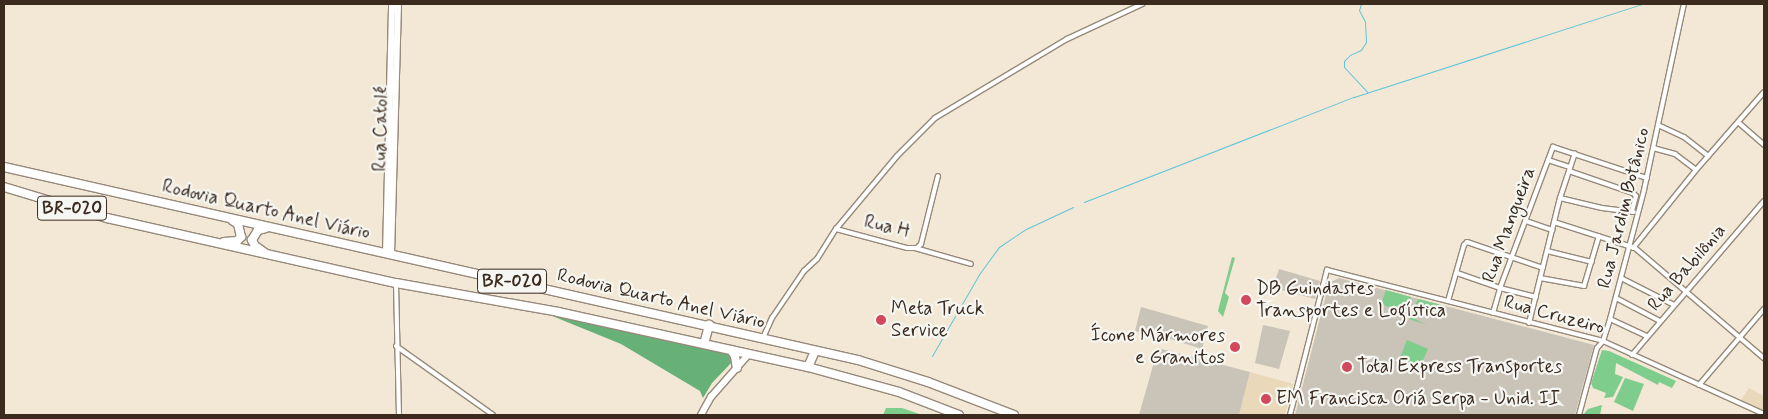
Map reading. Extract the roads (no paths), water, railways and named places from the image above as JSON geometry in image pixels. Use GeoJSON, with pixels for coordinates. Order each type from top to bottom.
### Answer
{"type":"FeatureCollection","features":[{"type":"Feature","properties":{"kind":"highway","name":"Rodovia Quarto Anel Viário"},"geometry":{"type":"LineString","coordinates":[[4,167],[815,350],[895,371],[1014,415]]}},
{"type":"Feature","properties":{"kind":"highway","name":"Rodovia Quarto Anel Viário"},"geometry":{"type":"LineString","coordinates":[[4,187],[107,218],[396,284],[558,312],[808,368],[899,392],[959,415]]}},
{"type":"Feature","properties":{"kind":"highway"},"geometry":{"type":"LineString","coordinates":[[202,240],[228,242],[238,240],[241,237],[239,227],[229,218]]}},
{"type":"Feature","properties":{"kind":"highway"},"geometry":{"type":"LineString","coordinates":[[268,227],[258,230],[252,240],[256,246],[269,255]]}},
{"type":"Feature","properties":{"kind":"highway"},"geometry":{"type":"LineString","coordinates":[[704,344],[709,325]]}},
{"type":"Feature","properties":{"kind":"highway"},"geometry":{"type":"LineString","coordinates":[[731,350],[735,356],[737,368]]}},
{"type":"Feature","properties":{"kind":"highway"},"geometry":{"type":"LineString","coordinates":[[808,368],[815,350]]}},
{"type":"Feature","properties":{"kind":"street","name":"Rua Catolé"},"geometry":{"type":"LineString","coordinates":[[389,255],[392,4]]}},
{"type":"Feature","properties":{"kind":"street","name":"Rua Catolé"},"geometry":{"type":"LineString","coordinates":[[389,255],[398,4]]}},
{"type":"Feature","properties":{"kind":"street"},"geometry":{"type":"LineString","coordinates":[[762,339],[772,318],[804,271],[817,259],[836,229],[897,156],[935,118],[1067,38],[1142,4]]}},
{"type":"Feature","properties":{"kind":"street","name":"Rua Jardim Botânico"},"geometry":{"type":"LineString","coordinates":[[1579,415],[1597,348],[1603,341],[1631,247],[1684,4]]}},
{"type":"Feature","properties":{"kind":"street"},"geometry":{"type":"LineString","coordinates":[[1631,247],[1764,92]]}},
{"type":"Feature","properties":{"kind":"street"},"geometry":{"type":"LineString","coordinates":[[1739,123],[1764,145]]}},
{"type":"Feature","properties":{"kind":"street"},"geometry":{"type":"LineString","coordinates":[[1658,125],[1684,137],[1708,156]]}},
{"type":"Feature","properties":{"kind":"street","name":"Rua Mangueira"},"geometry":{"type":"LineString","coordinates":[[1493,313],[1500,288],[1553,147],[1575,153]]}},
{"type":"Feature","properties":{"kind":"street"},"geometry":{"type":"LineString","coordinates":[[1653,148],[1675,154],[1696,170]]}},
{"type":"Feature","properties":{"kind":"street"},"geometry":{"type":"LineString","coordinates":[[1529,323],[1560,198],[1575,153],[1647,178]]}},
{"type":"Feature","properties":{"kind":"street"},"geometry":{"type":"LineString","coordinates":[[1548,160],[1633,193],[1636,196],[1632,211]]}},
{"type":"Feature","properties":{"kind":"street","name":"Rua H"},"geometry":{"type":"LineString","coordinates":[[836,229],[915,248],[921,244],[938,176]]}},
{"type":"Feature","properties":{"kind":"street"},"geometry":{"type":"LineString","coordinates":[[1560,198],[1602,208],[1632,211],[1637,214]]}},
{"type":"Feature","properties":{"kind":"street","name":"Rua Babilônia"},"geometry":{"type":"LineString","coordinates":[[1632,354],[1764,201]]}},
{"type":"Feature","properties":{"kind":"street"},"geometry":{"type":"LineString","coordinates":[[1526,221],[1552,230]]}},
{"type":"Feature","properties":{"kind":"street"},"geometry":{"type":"LineString","coordinates":[[1554,222],[1631,247],[1764,358]]}},
{"type":"Feature","properties":{"kind":"street"},"geometry":{"type":"LineString","coordinates":[[1540,278],[1582,287],[1600,236]]}},
{"type":"Feature","properties":{"kind":"street"},"geometry":{"type":"LineString","coordinates":[[1448,301],[1464,245],[1470,243],[1513,256],[1543,268]]}},
{"type":"Feature","properties":{"kind":"street"},"geometry":{"type":"LineString","coordinates":[[915,248],[971,264]]}},
{"type":"Feature","properties":{"kind":"street"},"geometry":{"type":"LineString","coordinates":[[1547,251],[1592,262]]}},
{"type":"Feature","properties":{"kind":"street","name":"Rua Cruzeiro"},"geometry":{"type":"LineString","coordinates":[[1290,415],[1327,270],[1603,341],[1764,414]]}},
{"type":"Feature","properties":{"kind":"street"},"geometry":{"type":"LineString","coordinates":[[1457,273],[1500,288],[1536,297]]}},
{"type":"Feature","properties":{"kind":"street"},"geometry":{"type":"LineString","coordinates":[[1621,278],[1674,305]]}},
{"type":"Feature","properties":{"kind":"street"},"geometry":{"type":"LineString","coordinates":[[396,284],[399,415]]}},
{"type":"Feature","properties":{"kind":"street"},"geometry":{"type":"LineString","coordinates":[[1616,298],[1660,321]]}},
{"type":"Feature","properties":{"kind":"street"},"geometry":{"type":"LineString","coordinates":[[1699,385],[1764,310]]}},
{"type":"Feature","properties":{"kind":"street"},"geometry":{"type":"LineString","coordinates":[[1610,319],[1646,336]]}},
{"type":"Feature","properties":{"kind":"street"},"geometry":{"type":"LineString","coordinates":[[396,346],[493,415]]}},
{"type":"Feature","properties":{"kind":"street"},"geometry":{"type":"LineString","coordinates":[[701,415],[711,397],[749,354]]}},
{"type":"Feature","properties":{"kind":"waterway"},"geometry":{"type":"LineString","coordinates":[[1361,4],[1359,10],[1365,22],[1366,42],[1361,50],[1350,55],[1344,61],[1344,67],[1367,92]]}},
{"type":"Feature","properties":{"kind":"waterway"},"geometry":{"type":"LineString","coordinates":[[1084,202],[1354,97],[1642,4]]}},
{"type":"Feature","properties":{"kind":"waterway"},"geometry":{"type":"LineString","coordinates":[[932,356],[980,273],[999,247],[1026,229],[1073,207]]}},
{"type":"Feature","properties":{"kind":"place","name":"DB Guindastes Transportes e Logística"},"geometry":{"type":"Point","coordinates":[1246,300]}},
{"type":"Feature","properties":{"kind":"place","name":"Meta Truck Service"},"geometry":{"type":"Point","coordinates":[881,320]}},
{"type":"Feature","properties":{"kind":"place","name":"Ícone Mármores e Granitos"},"geometry":{"type":"Point","coordinates":[1235,347]}},
{"type":"Feature","properties":{"kind":"place","name":"Total Express Transportes"},"geometry":{"type":"Point","coordinates":[1347,367]}},
{"type":"Feature","properties":{"kind":"place","name":"EM Francisca Oriá Serpa - Unid. II"},"geometry":{"type":"Point","coordinates":[1266,399]}}]}
